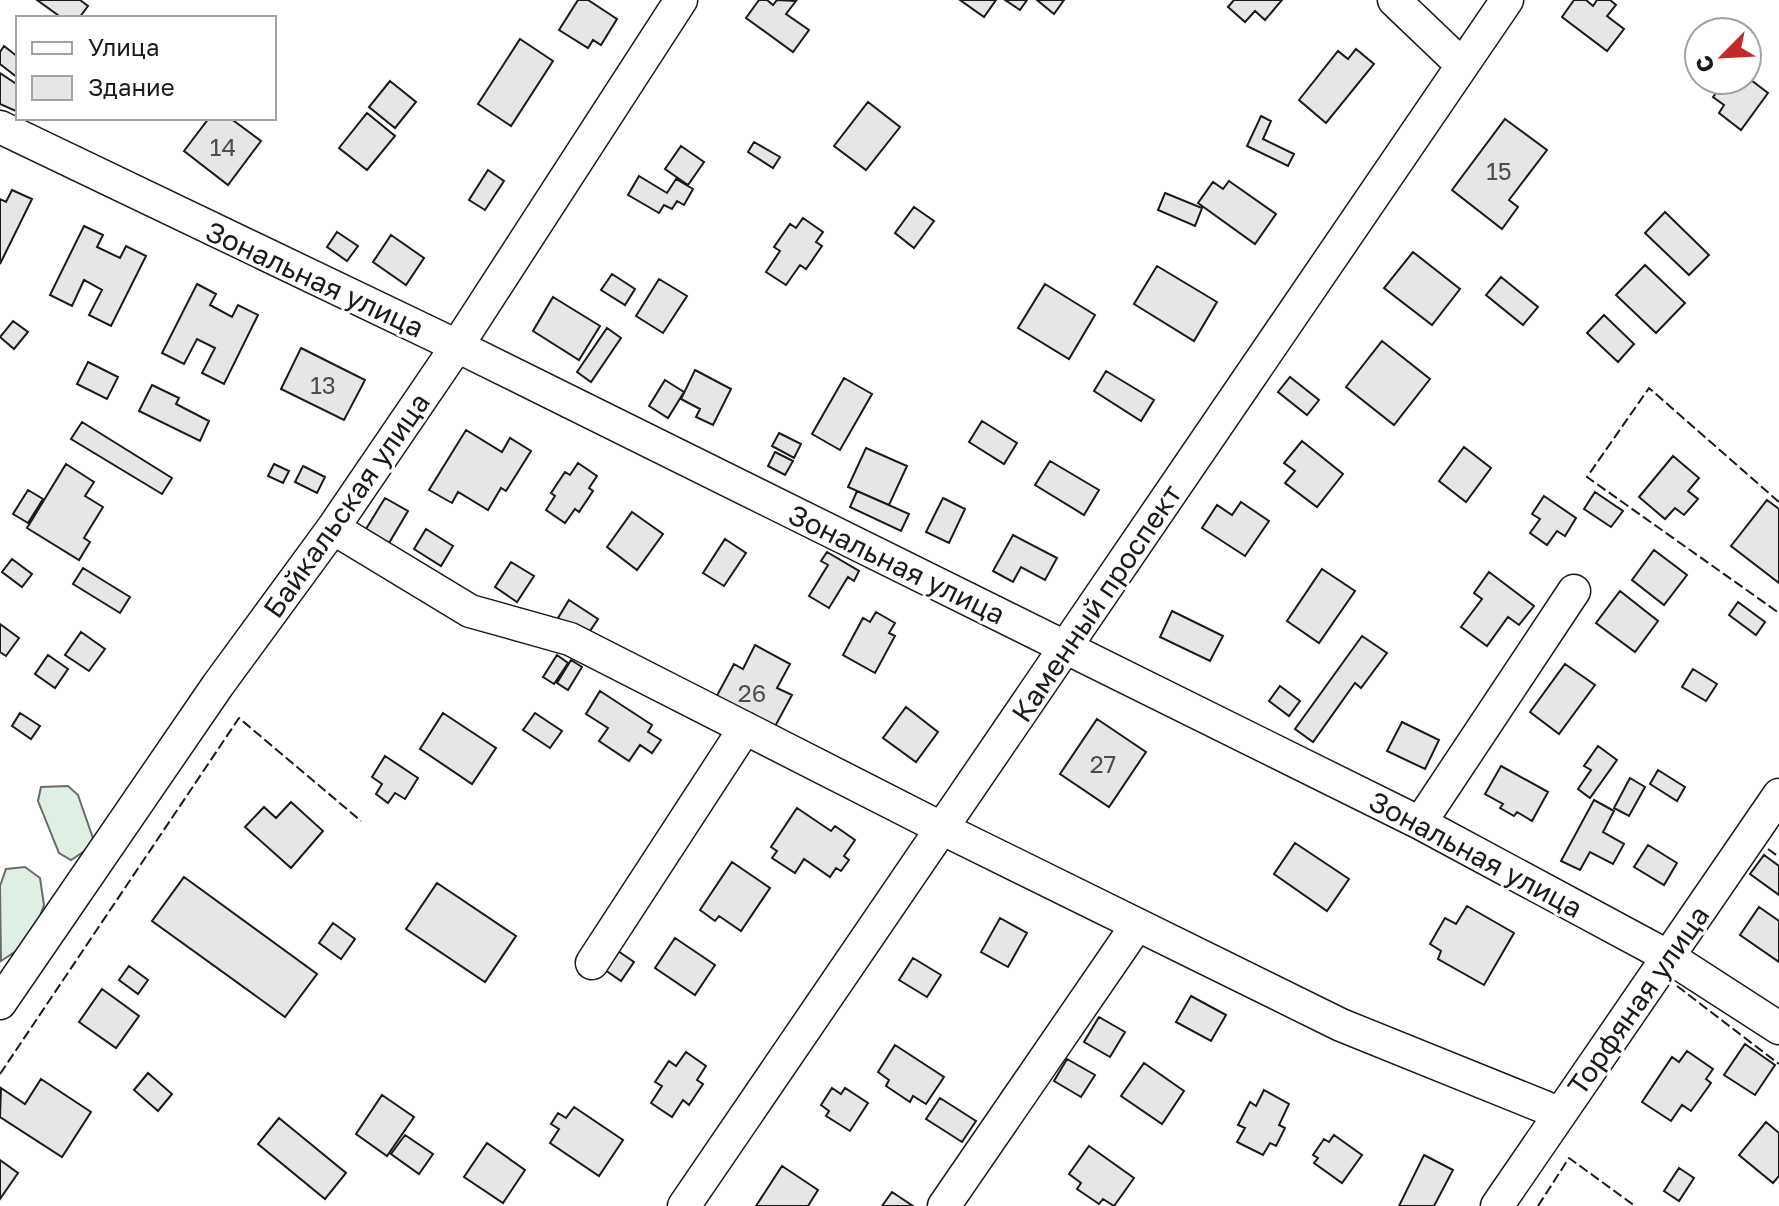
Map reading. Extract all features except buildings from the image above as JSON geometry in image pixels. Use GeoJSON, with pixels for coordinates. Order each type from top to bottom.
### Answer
{"type":"FeatureCollection","features":[{"type":"Feature","properties":{"kind":"street","name":"Байкальская улица"},"geometry":{"type":"LineString","coordinates":[[0,1003],[218,685],[333,528],[457,346],[681,0]]}},
{"type":"Feature","properties":{"kind":"street"},"geometry":{"type":"LineString","coordinates":[[1394,0],[1462,65]]}},
{"type":"Feature","properties":{"kind":"street","name":"Каменный проспект"},"geometry":{"type":"LineString","coordinates":[[684,1206],[1507,0]]}},
{"type":"Feature","properties":{"kind":"street","name":"Зональная улица"},"geometry":{"type":"LineString","coordinates":[[0,127],[457,346],[1420,823],[1669,957],[1779,1028]]}},
{"type":"Feature","properties":{"kind":"street"},"geometry":{"type":"LineString","coordinates":[[333,528],[470,611],[570,639],[943,829],[1341,1025],[1559,1113]]}},
{"type":"Feature","properties":{"kind":"street"},"geometry":{"type":"LineString","coordinates":[[1420,823],[1574,591]]}},
{"type":"Feature","properties":{"kind":"street"},"geometry":{"type":"LineString","coordinates":[[592,963],[745,728]]}},
{"type":"Feature","properties":{"kind":"street","name":"Торфяная улица"},"geometry":{"type":"LineString","coordinates":[[1497,1206],[1779,795]]}},
{"type":"Feature","properties":{"kind":"street"},"geometry":{"type":"LineString","coordinates":[[944,1206],[1137,925]]}},
{"type":"Feature","properties":{"kind":"green space"},"geometry":{"type":"Polygon","coordinates":[[[68,786],[78,795],[95,844],[71,860],[59,853],[38,801],[41,787],[68,786]]]}},
{"type":"Feature","properties":{"kind":"green space"},"geometry":{"type":"Polygon","coordinates":[[[25,867],[40,878],[44,905],[31,941],[1,961],[0,886],[6,869],[25,867]]]}},
{"type":"Feature","properties":{"kind":"fence"},"geometry":{"type":"LineString","coordinates":[[1779,502],[1649,388],[1587,477],[1779,613]]}},
{"type":"Feature","properties":{"kind":"fence"},"geometry":{"type":"LineString","coordinates":[[0,1074],[239,718],[361,821]]}},
{"type":"Feature","properties":{"kind":"fence"},"geometry":{"type":"LineString","coordinates":[[1768,849],[1779,857]]}},
{"type":"Feature","properties":{"kind":"fence"},"geometry":{"type":"LineString","coordinates":[[1677,986],[1779,1064]]}},
{"type":"Feature","properties":{"kind":"fence"},"geometry":{"type":"LineString","coordinates":[[1538,1206],[1569,1158],[1635,1206]]}}]}
